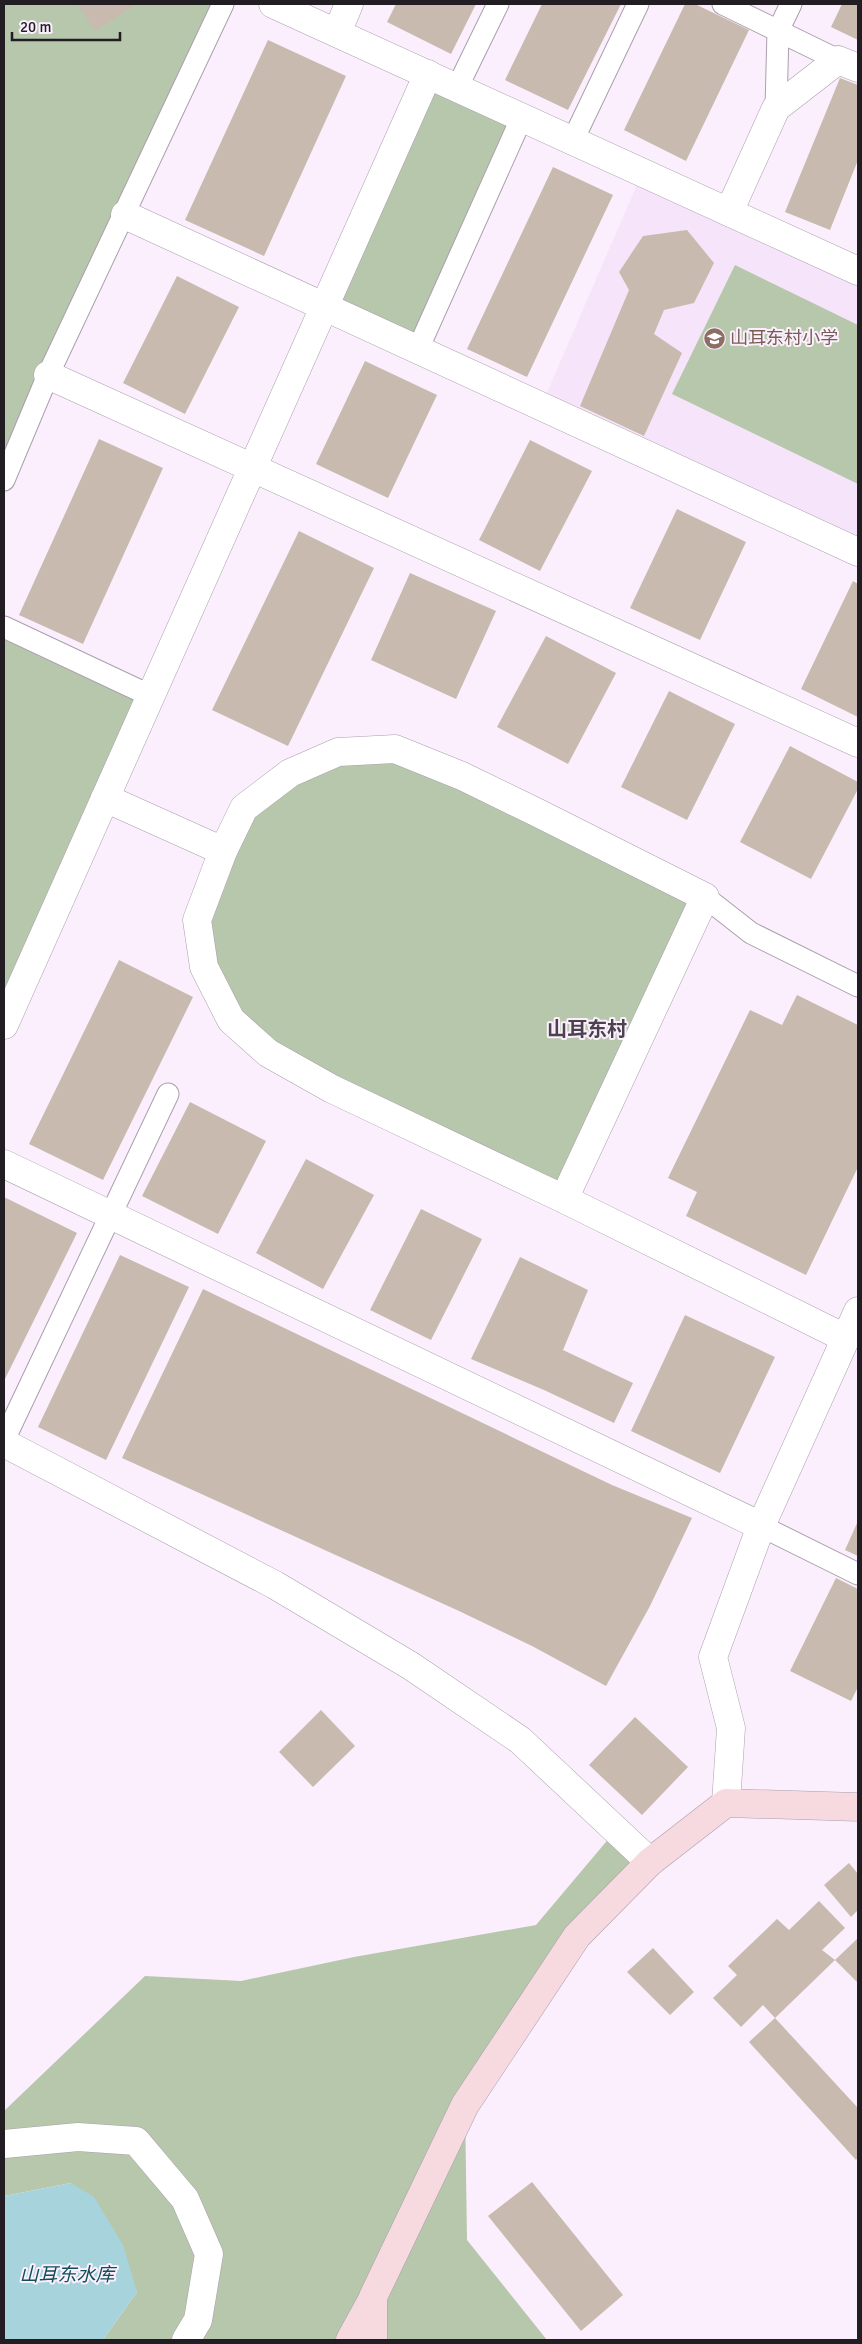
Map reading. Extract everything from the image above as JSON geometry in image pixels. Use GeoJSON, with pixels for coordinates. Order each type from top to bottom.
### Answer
{"type":"FeatureCollection","features":[{"type":"Feature","properties":{"kind":"street"},"geometry":{"type":"LineString","coordinates":[[272,4],[858,271]]}},
{"type":"Feature","properties":{"kind":"street"},"geometry":{"type":"LineString","coordinates":[[336,33],[348,4]]}},
{"type":"Feature","properties":{"kind":"street"},"geometry":{"type":"LineString","coordinates":[[729,212],[776,108],[848,64]]}},
{"type":"Feature","properties":{"kind":"street"},"geometry":{"type":"LineString","coordinates":[[4,1025],[428,74]]}},
{"type":"Feature","properties":{"kind":"street"},"geometry":{"type":"LineString","coordinates":[[125,215],[858,552]]}},
{"type":"Feature","properties":{"kind":"street"},"geometry":{"type":"LineString","coordinates":[[48,375],[858,743]]}},
{"type":"Feature","properties":{"kind":"street"},"geometry":{"type":"LineString","coordinates":[[564,1199],[705,897],[462,776],[395,749],[338,752],[290,774],[244,808],[223,851],[197,920],[204,966],[231,1020],[268,1053],[332,1089],[564,1199],[846,1338]]}},
{"type":"Feature","properties":{"kind":"street"},"geometry":{"type":"LineString","coordinates":[[105,798],[223,851]]}},
{"type":"Feature","properties":{"kind":"street"},"geometry":{"type":"LineString","coordinates":[[4,1164],[761,1526]]}},
{"type":"Feature","properties":{"kind":"street"},"geometry":{"type":"LineString","coordinates":[[726,1803],[731,1728],[713,1657],[761,1526],[858,1313]]}},
{"type":"Feature","properties":{"kind":"street"},"geometry":{"type":"LineString","coordinates":[[4,1442],[275,1585],[411,1666],[520,1740],[650,1862]]}},
{"type":"Feature","properties":{"kind":"street"},"geometry":{"type":"LineString","coordinates":[[350,2340],[373,2297],[465,2105],[577,1936],[650,1862],[726,1803],[858,1807]]}},
{"type":"Feature","properties":{"kind":"street"},"geometry":{"type":"LineString","coordinates":[[4,2144],[78,2137],[136,2142],[185,2199],[209,2254],[198,2320],[186,2340]]}},
{"type":"Feature","properties":{"kind":"street"},"geometry":{"type":"LineString","coordinates":[[372,2340],[373,2297]]}},
{"type":"Feature","properties":{"kind":"lane"},"geometry":{"type":"LineString","coordinates":[[4,480],[48,375],[223,4]]}},
{"type":"Feature","properties":{"kind":"lane"},"geometry":{"type":"LineString","coordinates":[[458,88],[498,4]]}},
{"type":"Feature","properties":{"kind":"lane"},"geometry":{"type":"LineString","coordinates":[[573,140],[638,4]]}},
{"type":"Feature","properties":{"kind":"lane"},"geometry":{"type":"LineString","coordinates":[[723,4],[848,64]]}},
{"type":"Feature","properties":{"kind":"lane"},"geometry":{"type":"LineString","coordinates":[[776,108],[778,31],[791,4]]}},
{"type":"Feature","properties":{"kind":"lane"},"geometry":{"type":"LineString","coordinates":[[418,349],[522,117]]}},
{"type":"Feature","properties":{"kind":"lane"},"geometry":{"type":"LineString","coordinates":[[4,627],[151,696]]}},
{"type":"Feature","properties":{"kind":"lane"},"geometry":{"type":"LineString","coordinates":[[705,897],[751,933],[858,986]]}},
{"type":"Feature","properties":{"kind":"lane"},"geometry":{"type":"LineString","coordinates":[[4,1442],[168,1094]]}},
{"type":"Feature","properties":{"kind":"lane"},"geometry":{"type":"LineString","coordinates":[[761,1526],[858,1574]]}},
{"type":"Feature","properties":{"kind":"shaded area","name":"山耳东村小学"},"geometry":{"type":"Polygon","coordinates":[[[639,180],[858,279],[858,545],[545,397],[639,180]]]}},
{"type":"Feature","properties":{"kind":"green space"},"geometry":{"type":"Polygon","coordinates":[[[4,4],[223,4],[4,480],[4,4]]]}},
{"type":"Feature","properties":{"kind":"green space"},"geometry":{"type":"Polygon","coordinates":[[[428,74],[522,117],[418,349],[325,306],[428,74]]]}},
{"type":"Feature","properties":{"kind":"green space"},"geometry":{"type":"Polygon","coordinates":[[[735,265],[858,325],[858,484],[672,394],[735,265]]]}},
{"type":"Feature","properties":{"kind":"green space"},"geometry":{"type":"Polygon","coordinates":[[[4,627],[151,696],[4,1025],[4,627]]]}},
{"type":"Feature","properties":{"kind":"green space"},"geometry":{"type":"Polygon","coordinates":[[[395,749],[705,897],[564,1199],[231,1020],[197,920],[223,851],[290,773],[395,749]]]}},
{"type":"Feature","properties":{"kind":"green space"},"geometry":{"type":"Polygon","coordinates":[[[616,1830],[650,1862],[465,2105],[467,2240],[547,2340],[103,2340],[137,2292],[71,2183],[4,2196],[4,2111],[145,1976],[241,1981],[354,1957],[536,1925],[616,1830]]]}},
{"type":"Feature","properties":{"kind":"water","name":"山耳东水库"},"geometry":{"type":"Polygon","coordinates":[[[71,2183],[94,2197],[123,2245],[137,2292],[103,2340],[4,2340],[4,2196],[71,2183]]]}},
{"type":"Feature","properties":{"kind":"building"},"geometry":{"type":"Polygon","coordinates":[[[77,4],[137,4],[95,31],[77,4]]]}},
{"type":"Feature","properties":{"kind":"building"},"geometry":{"type":"Polygon","coordinates":[[[396,4],[476,4],[451,54],[387,22],[396,4]]]}},
{"type":"Feature","properties":{"kind":"building"},"geometry":{"type":"Polygon","coordinates":[[[542,4],[621,4],[568,110],[505,80],[542,4]]]}},
{"type":"Feature","properties":{"kind":"building"},"geometry":{"type":"Polygon","coordinates":[[[685,4],[695,4],[749,30],[686,161],[624,130],[685,4]]]}},
{"type":"Feature","properties":{"kind":"building"},"geometry":{"type":"Polygon","coordinates":[[[842,4],[858,4],[858,40],[831,27],[842,4]]]}},
{"type":"Feature","properties":{"kind":"building"},"geometry":{"type":"Polygon","coordinates":[[[268,40],[346,76],[264,256],[185,220],[268,40]]]}},
{"type":"Feature","properties":{"kind":"building"},"geometry":{"type":"Polygon","coordinates":[[[840,78],[858,85],[858,160],[830,230],[785,212],[840,78]]]}},
{"type":"Feature","properties":{"kind":"building"},"geometry":{"type":"Polygon","coordinates":[[[553,167],[613,195],[527,377],[467,349],[553,167]]]}},
{"type":"Feature","properties":{"kind":"building"},"geometry":{"type":"Polygon","coordinates":[[[687,230],[714,263],[694,303],[664,310],[654,334],[682,353],[644,436],[580,406],[629,290],[619,272],[643,236],[687,230]]]}},
{"type":"Feature","properties":{"kind":"building"},"geometry":{"type":"Polygon","coordinates":[[[177,276],[239,307],[185,414],[123,383],[177,276]]]}},
{"type":"Feature","properties":{"kind":"building"},"geometry":{"type":"Polygon","coordinates":[[[365,361],[437,395],[388,498],[316,464],[365,361]]]}},
{"type":"Feature","properties":{"kind":"building"},"geometry":{"type":"Polygon","coordinates":[[[99,439],[163,468],[83,644],[19,615],[99,439]]]}},
{"type":"Feature","properties":{"kind":"building"},"geometry":{"type":"Polygon","coordinates":[[[530,440],[592,471],[540,571],[479,540],[530,440]]]}},
{"type":"Feature","properties":{"kind":"building"},"geometry":{"type":"Polygon","coordinates":[[[677,509],[746,542],[700,640],[630,608],[677,509]]]}},
{"type":"Feature","properties":{"kind":"building"},"geometry":{"type":"Polygon","coordinates":[[[299,531],[374,568],[288,746],[212,710],[299,531]]]}},
{"type":"Feature","properties":{"kind":"building"},"geometry":{"type":"Polygon","coordinates":[[[410,573],[496,611],[456,699],[371,660],[410,573]]]}},
{"type":"Feature","properties":{"kind":"building"},"geometry":{"type":"Polygon","coordinates":[[[853,581],[858,584],[858,717],[801,689],[853,581]]]}},
{"type":"Feature","properties":{"kind":"building"},"geometry":{"type":"Polygon","coordinates":[[[546,636],[616,673],[568,764],[497,727],[546,636]]]}},
{"type":"Feature","properties":{"kind":"building"},"geometry":{"type":"Polygon","coordinates":[[[669,691],[735,724],[687,820],[621,787],[669,691]]]}},
{"type":"Feature","properties":{"kind":"building"},"geometry":{"type":"Polygon","coordinates":[[[790,746],[858,782],[858,789],[811,879],[740,842],[790,746]]]}},
{"type":"Feature","properties":{"kind":"building"},"geometry":{"type":"Polygon","coordinates":[[[119,960],[193,997],[103,1180],[29,1144],[119,960]]]}},
{"type":"Feature","properties":{"kind":"building"},"geometry":{"type":"Polygon","coordinates":[[[797,995],[858,1025],[858,1167],[806,1275],[686,1216],[697,1192],[668,1178],[750,1010],[782,1025],[797,995]]]}},
{"type":"Feature","properties":{"kind":"building"},"geometry":{"type":"Polygon","coordinates":[[[190,1102],[266,1141],[218,1234],[142,1196],[190,1102]]]}},
{"type":"Feature","properties":{"kind":"building"},"geometry":{"type":"Polygon","coordinates":[[[306,1159],[374,1195],[323,1289],[256,1253],[306,1159]]]}},
{"type":"Feature","properties":{"kind":"building"},"geometry":{"type":"Polygon","coordinates":[[[4,1197],[77,1233],[4,1381],[4,1197]]]}},
{"type":"Feature","properties":{"kind":"building"},"geometry":{"type":"Polygon","coordinates":[[[421,1209],[482,1239],[431,1340],[370,1310],[421,1209]]]}},
{"type":"Feature","properties":{"kind":"building"},"geometry":{"type":"Polygon","coordinates":[[[120,1255],[189,1287],[106,1460],[38,1427],[120,1255]]]}},
{"type":"Feature","properties":{"kind":"building"},"geometry":{"type":"Polygon","coordinates":[[[520,1257],[588,1290],[563,1350],[633,1383],[614,1423],[544,1390],[471,1359],[520,1257]]]}},
{"type":"Feature","properties":{"kind":"building"},"geometry":{"type":"Polygon","coordinates":[[[203,1289],[612,1485],[692,1518],[650,1606],[606,1686],[532,1646],[459,1611],[122,1458],[203,1289]]]}},
{"type":"Feature","properties":{"kind":"building"},"geometry":{"type":"Polygon","coordinates":[[[685,1315],[775,1357],[720,1473],[631,1431],[685,1315]]]}},
{"type":"Feature","properties":{"kind":"building"},"geometry":{"type":"Polygon","coordinates":[[[858,1521],[858,1556],[845,1550],[858,1521]]]}},
{"type":"Feature","properties":{"kind":"building"},"geometry":{"type":"Polygon","coordinates":[[[836,1578],[858,1589],[858,1687],[851,1701],[790,1671],[836,1578]]]}},
{"type":"Feature","properties":{"kind":"building"},"geometry":{"type":"Polygon","coordinates":[[[321,1710],[355,1746],[313,1787],[279,1752],[321,1710]]]}},
{"type":"Feature","properties":{"kind":"building"},"geometry":{"type":"Polygon","coordinates":[[[635,1717],[688,1767],[642,1815],[589,1765],[635,1717]]]}},
{"type":"Feature","properties":{"kind":"building"},"geometry":{"type":"Polygon","coordinates":[[[849,1863],[858,1874],[858,1910],[851,1917],[824,1885],[849,1863]]]}},
{"type":"Feature","properties":{"kind":"building"},"geometry":{"type":"Polygon","coordinates":[[[819,1901],[845,1928],[822,1950],[835,1960],[775,2018],[763,2005],[741,2027],[713,1998],[737,1975],[728,1966],[777,1919],[789,1930],[819,1901]]]}},
{"type":"Feature","properties":{"kind":"building"},"geometry":{"type":"Polygon","coordinates":[[[858,1940],[858,1983],[835,1960],[858,1940]]]}},
{"type":"Feature","properties":{"kind":"building"},"geometry":{"type":"Polygon","coordinates":[[[653,1948],[694,1992],[670,2015],[627,1972],[653,1948]]]}},
{"type":"Feature","properties":{"kind":"building"},"geometry":{"type":"Polygon","coordinates":[[[775,2018],[858,2108],[858,2157],[856,2160],[749,2042],[775,2018]]]}},
{"type":"Feature","properties":{"kind":"building"},"geometry":{"type":"Polygon","coordinates":[[[532,2182],[623,2295],[581,2331],[488,2216],[532,2182]]]}},
{"type":"Feature","properties":{"kind":"place","name":"山耳东村小学"},"geometry":{"type":"Point","coordinates":[714,338]}},
{"type":"Feature","properties":{"kind":"district","name":"山耳东村"},"geometry":{"type":"Point","coordinates":[587,1029]}}]}
